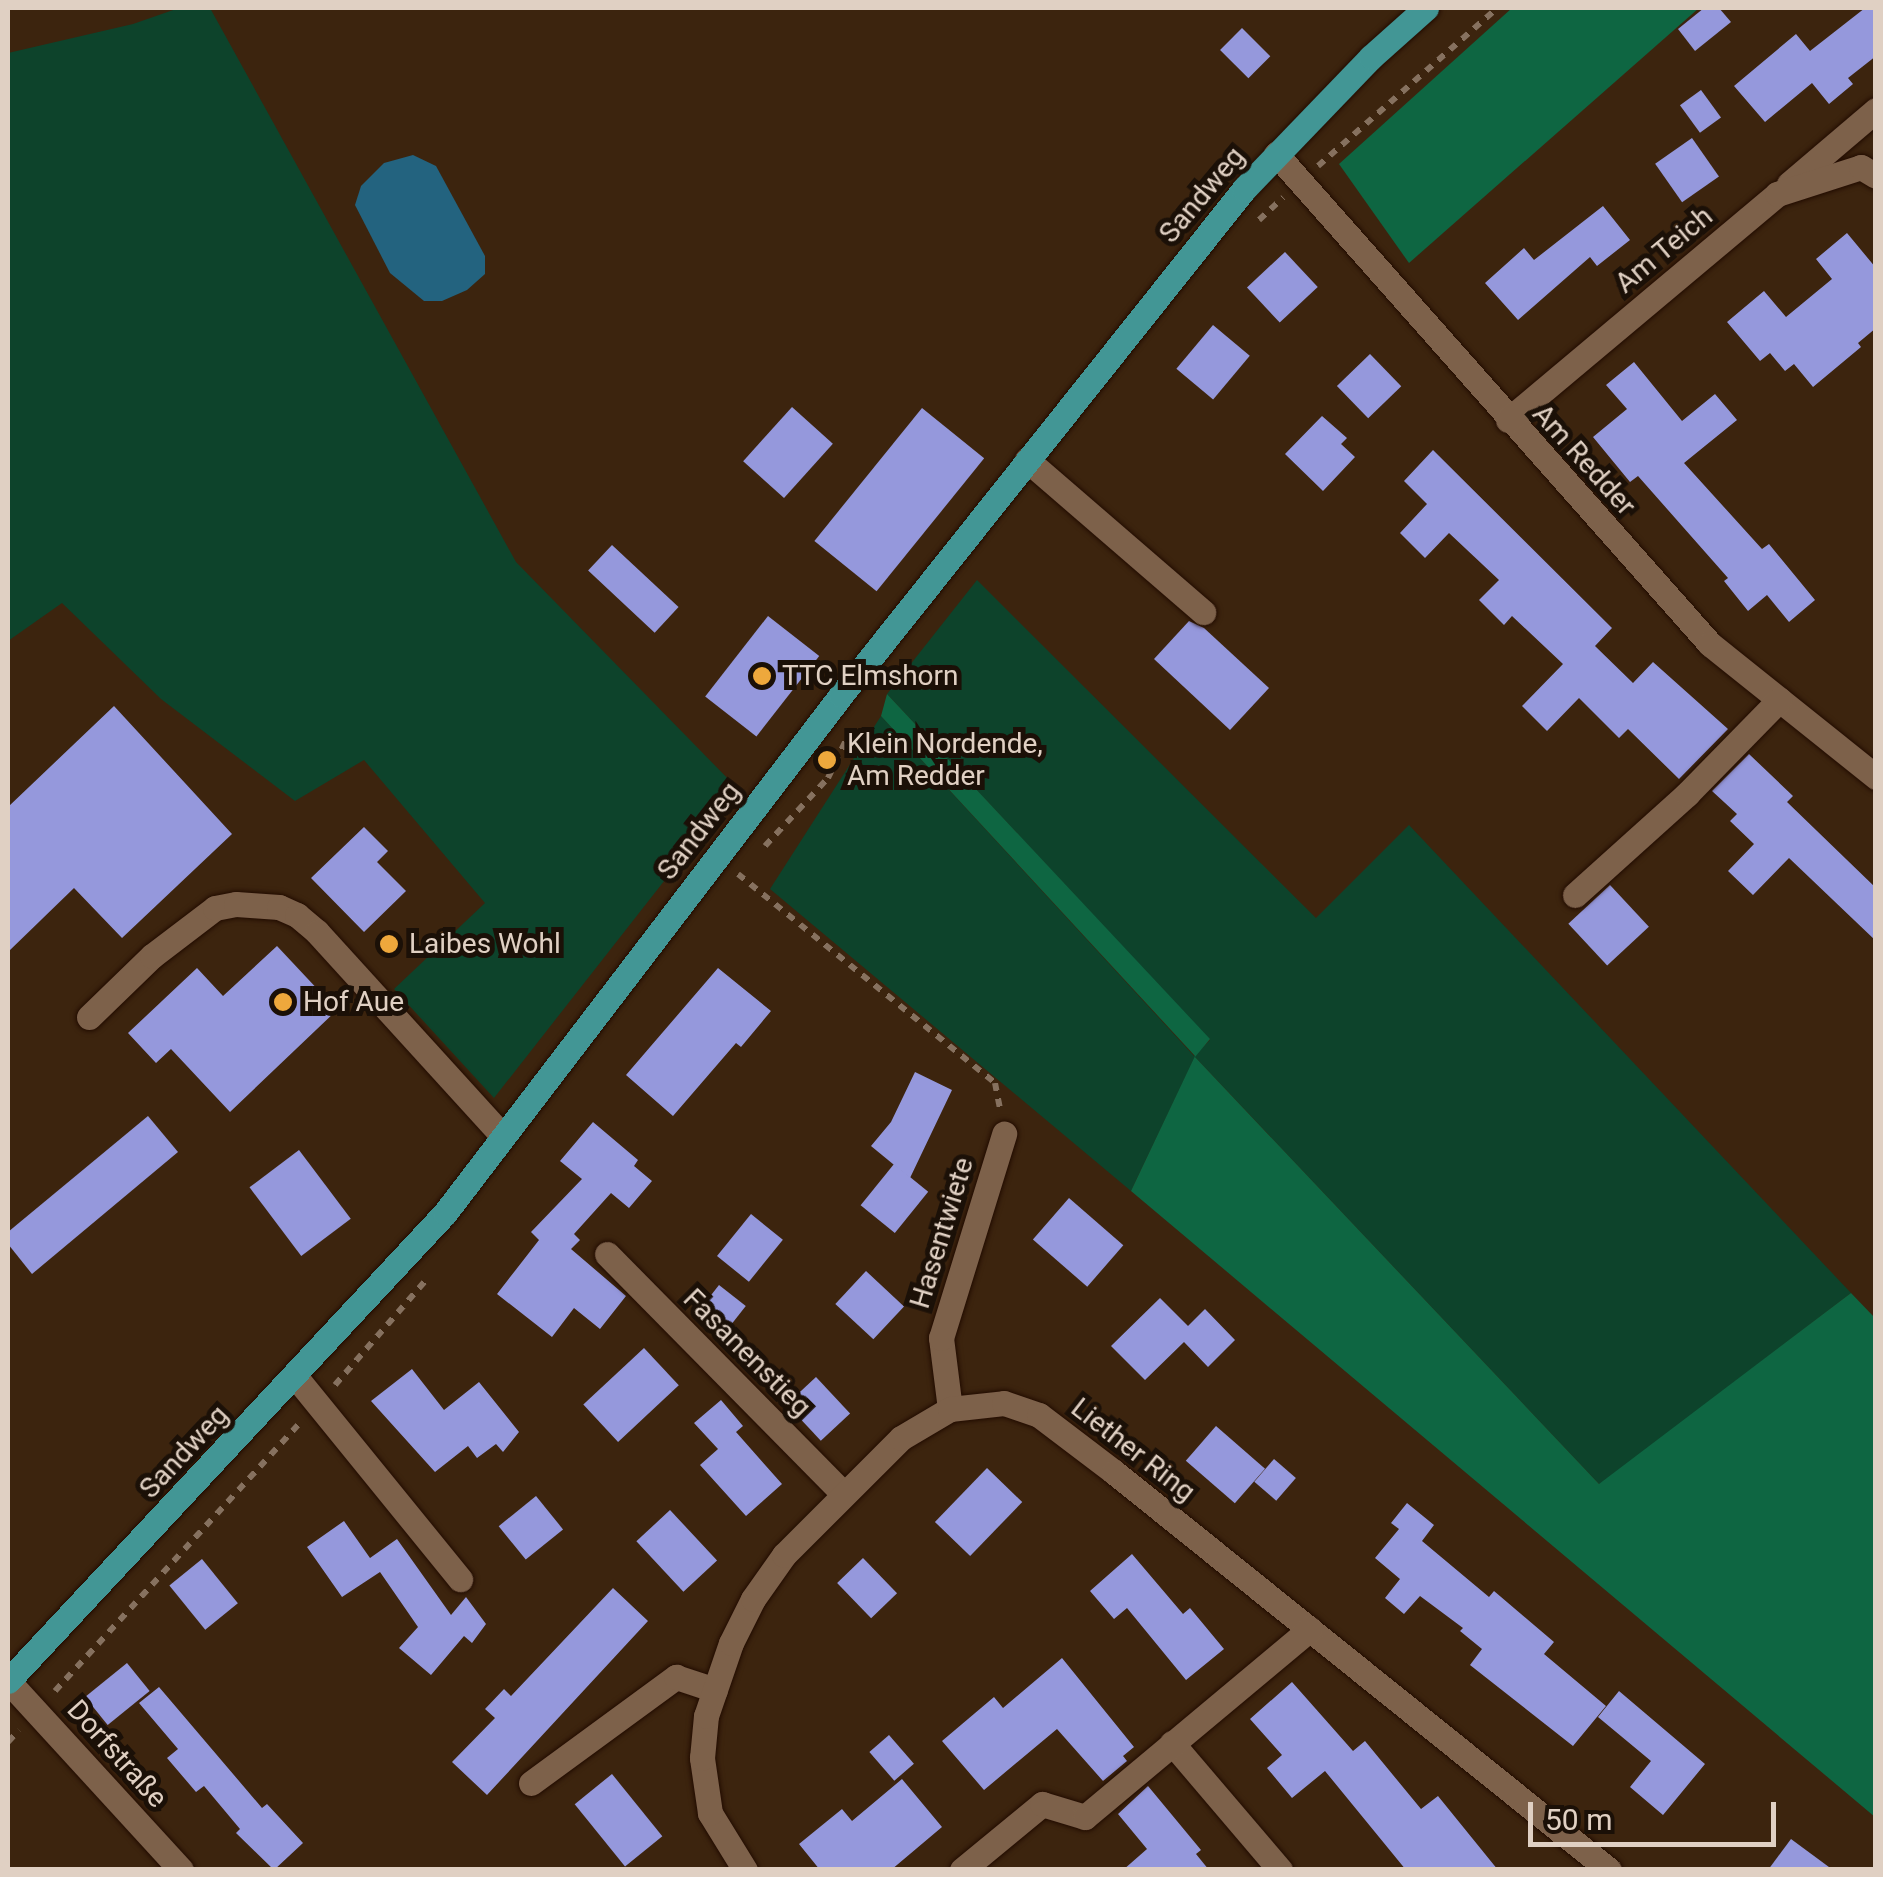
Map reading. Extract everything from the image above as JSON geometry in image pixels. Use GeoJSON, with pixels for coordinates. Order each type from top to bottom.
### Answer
{"type":"FeatureCollection","features":[{"type":"Feature","properties":{"kind":"main road","name":"Sandweg"},"geometry":{"type":"LineString","coordinates":[[8,1681],[445,1212],[1027,460],[1276,154],[1426,8]]}},
{"type":"Feature","properties":{"kind":"street"},"geometry":{"type":"LineString","coordinates":[[1777,194],[1876,110]]}},
{"type":"Feature","properties":{"kind":"street","name":"Am Redder"},"geometry":{"type":"LineString","coordinates":[[1276,154],[1710,644],[1876,778]]}},
{"type":"Feature","properties":{"kind":"street","name":"Am Teich"},"geometry":{"type":"LineString","coordinates":[[1508,420],[1777,194],[1861,167],[1876,176]]}},
{"type":"Feature","properties":{"kind":"street"},"geometry":{"type":"LineString","coordinates":[[1027,460],[1204,612]]}},
{"type":"Feature","properties":{"kind":"street"},"geometry":{"type":"LineString","coordinates":[[1575,895],[1687,794],[1779,700]]}},
{"type":"Feature","properties":{"kind":"street"},"geometry":{"type":"LineString","coordinates":[[89,1017],[152,956],[215,908],[236,904],[278,907],[297,915],[317,932],[502,1136]]}},
{"type":"Feature","properties":{"kind":"street","name":"Hasentwiete"},"geometry":{"type":"LineString","coordinates":[[950,1409],[941,1338],[1004,1134]]}},
{"type":"Feature","properties":{"kind":"street","name":"Fasanenstieg"},"geometry":{"type":"LineString","coordinates":[[607,1254],[844,1494]]}},
{"type":"Feature","properties":{"kind":"street"},"geometry":{"type":"LineString","coordinates":[[295,1376],[460,1579]]}},
{"type":"Feature","properties":{"kind":"street","name":"Liether Ring"},"geometry":{"type":"LineString","coordinates":[[746,1870],[710,1813],[702,1758],[706,1716],[753,1599],[784,1555],[901,1438],[950,1409],[1004,1404],[1040,1415],[1609,1870]]}},
{"type":"Feature","properties":{"kind":"street"},"geometry":{"type":"LineString","coordinates":[[962,1870],[1042,1804],[1085,1817],[1310,1629]]}},
{"type":"Feature","properties":{"kind":"street"},"geometry":{"type":"LineString","coordinates":[[532,1783],[676,1677],[715,1690]]}},
{"type":"Feature","properties":{"kind":"street","name":"Dorfstraße"},"geometry":{"type":"LineString","coordinates":[[8,1681],[181,1870]]}},
{"type":"Feature","properties":{"kind":"street"},"geometry":{"type":"LineString","coordinates":[[1172,1743],[1280,1870]]}},
{"type":"Feature","properties":{"kind":"path"},"geometry":{"type":"LineString","coordinates":[[738,873],[995,1084],[1004,1134]]}},
{"type":"Feature","properties":{"kind":"green space"},"geometry":{"type":"Polygon","coordinates":[[[179,8],[210,8],[516,562],[737,788],[494,1098],[394,989],[485,903],[364,760],[295,801],[161,699],[62,603],[8,641],[8,53],[133,24],[179,8]]]}},
{"type":"Feature","properties":{"kind":"green space"},"geometry":{"type":"Polygon","coordinates":[[[1512,8],[1699,8],[1409,263],[1339,164],[1512,8]]]}},
{"type":"Feature","properties":{"kind":"green space"},"geometry":{"type":"Polygon","coordinates":[[[977,580],[1316,918],[1409,825],[1851,1293],[1600,1485],[1195,1057],[1131,1191],[770,889],[881,716],[1194,1056],[1210,1040],[887,694],[977,580]]]}},
{"type":"Feature","properties":{"kind":"green space"},"geometry":{"type":"Polygon","coordinates":[[[887,694],[1210,1039],[1195,1057],[1599,1484],[1851,1293],[1875,1318],[1875,1817],[1131,1191],[1195,1056],[881,716],[887,694]]]}},
{"type":"Feature","properties":{"kind":"water"},"geometry":{"type":"Polygon","coordinates":[[[413,155],[436,166],[485,256],[485,274],[467,290],[442,301],[424,301],[390,273],[355,205],[361,186],[384,163],[413,155]]]}},
{"type":"Feature","properties":{"kind":"building"},"geometry":{"type":"Polygon","coordinates":[[[1704,8],[1719,8],[1731,22],[1695,51],[1678,29],[1704,8]]]}},
{"type":"Feature","properties":{"kind":"building"},"geometry":{"type":"Polygon","coordinates":[[[1865,8],[1876,8],[1876,56],[1848,78],[1853,84],[1829,104],[1812,83],[1765,122],[1734,86],[1796,34],[1810,51],[1865,8]]]}},
{"type":"Feature","properties":{"kind":"building"},"geometry":{"type":"Polygon","coordinates":[[[1242,28],[1270,56],[1248,78],[1220,50],[1242,28]]]}},
{"type":"Feature","properties":{"kind":"building"},"geometry":{"type":"Polygon","coordinates":[[[1701,90],[1721,118],[1700,133],[1680,105],[1701,90]]]}},
{"type":"Feature","properties":{"kind":"building"},"geometry":{"type":"Polygon","coordinates":[[[1692,138],[1719,177],[1682,202],[1655,164],[1692,138]]]}},
{"type":"Feature","properties":{"kind":"building"},"geometry":{"type":"Polygon","coordinates":[[[1603,206],[1630,240],[1597,266],[1590,257],[1518,320],[1485,283],[1524,248],[1534,260],[1603,206]]]}},
{"type":"Feature","properties":{"kind":"building"},"geometry":{"type":"Polygon","coordinates":[[[1847,233],[1876,268],[1876,328],[1858,343],[1861,347],[1813,387],[1794,364],[1785,371],[1770,353],[1760,361],[1727,322],[1764,291],[1786,317],[1832,279],[1816,259],[1847,233]]]}},
{"type":"Feature","properties":{"kind":"building"},"geometry":{"type":"Polygon","coordinates":[[[1285,252],[1318,287],[1280,323],[1247,287],[1285,252]]]}},
{"type":"Feature","properties":{"kind":"building"},"geometry":{"type":"Polygon","coordinates":[[[1213,325],[1250,356],[1213,400],[1176,369],[1213,325]]]}},
{"type":"Feature","properties":{"kind":"building"},"geometry":{"type":"Polygon","coordinates":[[[1370,354],[1401,386],[1368,418],[1337,386],[1370,354]]]}},
{"type":"Feature","properties":{"kind":"building"},"geometry":{"type":"Polygon","coordinates":[[[1634,362],[1682,421],[1715,394],[1737,420],[1684,463],[1762,549],[1769,544],[1815,600],[1789,622],[1767,595],[1748,611],[1724,581],[1728,578],[1638,476],[1630,482],[1593,437],[1627,409],[1606,385],[1634,362]]]}},
{"type":"Feature","properties":{"kind":"building"},"geometry":{"type":"Polygon","coordinates":[[[792,407],[833,444],[784,498],[743,461],[792,407]]]}},
{"type":"Feature","properties":{"kind":"building"},"geometry":{"type":"Polygon","coordinates":[[[922,408],[984,458],[877,591],[814,541],[922,408]]]}},
{"type":"Feature","properties":{"kind":"building"},"geometry":{"type":"Polygon","coordinates":[[[1322,416],[1347,438],[1341,444],[1355,457],[1323,491],[1285,454],[1322,416]]]}},
{"type":"Feature","properties":{"kind":"building"},"geometry":{"type":"Polygon","coordinates":[[[1433,450],[1612,628],[1595,646],[1633,683],[1653,662],[1728,729],[1679,779],[1628,729],[1619,738],[1579,698],[1547,731],[1522,706],[1563,664],[1512,616],[1504,625],[1479,600],[1499,580],[1449,533],[1425,558],[1400,533],[1427,504],[1404,481],[1433,450]]]}},
{"type":"Feature","properties":{"kind":"building"},"geometry":{"type":"Polygon","coordinates":[[[612,545],[679,607],[655,633],[588,571],[612,545]]]}},
{"type":"Feature","properties":{"kind":"building","name":"TTC Elmshorn"},"geometry":{"type":"Polygon","coordinates":[[[768,616],[819,656],[756,736],[705,696],[768,616]]]}},
{"type":"Feature","properties":{"kind":"building"},"geometry":{"type":"Polygon","coordinates":[[[1189,621],[1204,628],[1269,688],[1230,730],[1154,659],[1189,621]]]}},
{"type":"Feature","properties":{"kind":"building"},"geometry":{"type":"Polygon","coordinates":[[[114,706],[232,834],[122,938],[74,888],[8,952],[8,807],[114,706]]]}},
{"type":"Feature","properties":{"kind":"building"},"geometry":{"type":"Polygon","coordinates":[[[1749,754],[1793,796],[1787,802],[1876,888],[1876,941],[1789,858],[1753,895],[1728,871],[1754,844],[1730,821],[1737,814],[1712,791],[1749,754]]]}},
{"type":"Feature","properties":{"kind":"building"},"geometry":{"type":"Polygon","coordinates":[[[364,827],[388,851],[377,862],[406,891],[364,932],[311,878],[364,827]]]}},
{"type":"Feature","properties":{"kind":"building"},"geometry":{"type":"Polygon","coordinates":[[[1610,885],[1649,927],[1607,966],[1568,924],[1610,885]]]}},
{"type":"Feature","properties":{"kind":"building"},"geometry":{"type":"Polygon","coordinates":[[[277,946],[337,1010],[230,1112],[171,1049],[156,1063],[128,1033],[197,968],[223,996],[277,946]]]}},
{"type":"Feature","properties":{"kind":"building"},"geometry":{"type":"Polygon","coordinates":[[[718,968],[771,1011],[741,1047],[736,1043],[673,1116],[626,1075],[718,968]]]}},
{"type":"Feature","properties":{"kind":"building"},"geometry":{"type":"Polygon","coordinates":[[[915,1072],[952,1090],[910,1178],[871,1146],[891,1122],[915,1072]]]}},
{"type":"Feature","properties":{"kind":"building"},"geometry":{"type":"Polygon","coordinates":[[[148,1116],[178,1152],[32,1274],[8,1244],[8,1232],[148,1116]]]}},
{"type":"Feature","properties":{"kind":"building"},"geometry":{"type":"Polygon","coordinates":[[[593,1122],[638,1160],[634,1166],[652,1181],[629,1208],[611,1193],[574,1234],[580,1240],[571,1249],[626,1296],[600,1329],[574,1308],[552,1337],[497,1294],[539,1240],[531,1232],[582,1179],[560,1161],[593,1122]]]}},
{"type":"Feature","properties":{"kind":"building"},"geometry":{"type":"Polygon","coordinates":[[[299,1150],[351,1219],[301,1256],[249,1187],[299,1150]]]}},
{"type":"Feature","properties":{"kind":"building"},"geometry":{"type":"Polygon","coordinates":[[[894,1164],[928,1192],[895,1233],[861,1205],[894,1164]]]}},
{"type":"Feature","properties":{"kind":"building"},"geometry":{"type":"Polygon","coordinates":[[[1069,1198],[1123,1245],[1087,1287],[1033,1240],[1069,1198]]]}},
{"type":"Feature","properties":{"kind":"building"},"geometry":{"type":"Polygon","coordinates":[[[751,1214],[783,1240],[749,1282],[717,1256],[751,1214]]]}},
{"type":"Feature","properties":{"kind":"building"},"geometry":{"type":"Polygon","coordinates":[[[866,1271],[904,1306],[873,1339],[835,1304],[866,1271]]]}},
{"type":"Feature","properties":{"kind":"building"},"geometry":{"type":"Polygon","coordinates":[[[719,1285],[746,1306],[728,1329],[701,1308],[719,1285]]]}},
{"type":"Feature","properties":{"kind":"building"},"geometry":{"type":"Polygon","coordinates":[[[1160,1298],[1188,1326],[1205,1309],[1235,1340],[1208,1367],[1184,1342],[1145,1380],[1111,1346],[1160,1298]]]}},
{"type":"Feature","properties":{"kind":"building"},"geometry":{"type":"Polygon","coordinates":[[[644,1348],[679,1385],[618,1442],[583,1405],[644,1348]]]}},
{"type":"Feature","properties":{"kind":"building"},"geometry":{"type":"Polygon","coordinates":[[[412,1369],[444,1410],[479,1382],[519,1432],[503,1452],[496,1444],[477,1458],[468,1446],[435,1472],[371,1401],[412,1369]]]}},
{"type":"Feature","properties":{"kind":"building"},"geometry":{"type":"Polygon","coordinates":[[[816,1377],[850,1414],[821,1441],[787,1404],[816,1377]]]}},
{"type":"Feature","properties":{"kind":"building"},"geometry":{"type":"Polygon","coordinates":[[[721,1400],[743,1426],[736,1432],[782,1484],[746,1516],[700,1465],[718,1449],[694,1423],[721,1400]]]}},
{"type":"Feature","properties":{"kind":"building"},"geometry":{"type":"Polygon","coordinates":[[[1216,1426],[1265,1469],[1235,1503],[1186,1461],[1216,1426]]]}},
{"type":"Feature","properties":{"kind":"building"},"geometry":{"type":"Polygon","coordinates":[[[1274,1459],[1296,1478],[1276,1501],[1254,1482],[1274,1459]]]}},
{"type":"Feature","properties":{"kind":"building"},"geometry":{"type":"Polygon","coordinates":[[[987,1468],[1022,1502],[970,1556],[935,1522],[987,1468]]]}},
{"type":"Feature","properties":{"kind":"building"},"geometry":{"type":"Polygon","coordinates":[[[536,1496],[563,1529],[526,1560],[499,1526],[536,1496]]]}},
{"type":"Feature","properties":{"kind":"building"},"geometry":{"type":"Polygon","coordinates":[[[1407,1503],[1434,1525],[1422,1541],[1489,1597],[1494,1591],[1554,1642],[1544,1654],[1606,1706],[1573,1746],[1470,1665],[1482,1649],[1460,1631],[1463,1628],[1420,1596],[1404,1614],[1385,1598],[1400,1579],[1375,1558],[1399,1529],[1391,1523],[1407,1503]]]}},
{"type":"Feature","properties":{"kind":"building"},"geometry":{"type":"Polygon","coordinates":[[[670,1510],[717,1560],[683,1592],[636,1541],[670,1510]]]}},
{"type":"Feature","properties":{"kind":"building"},"geometry":{"type":"Polygon","coordinates":[[[344,1521],[370,1558],[397,1539],[451,1615],[466,1597],[486,1624],[472,1643],[464,1636],[431,1675],[399,1648],[418,1627],[380,1572],[342,1597],[307,1547],[344,1521]]]}},
{"type":"Feature","properties":{"kind":"building"},"geometry":{"type":"Polygon","coordinates":[[[1132,1554],[1183,1614],[1190,1608],[1224,1649],[1186,1680],[1127,1608],[1114,1619],[1090,1591],[1132,1554]]]}},
{"type":"Feature","properties":{"kind":"building"},"geometry":{"type":"Polygon","coordinates":[[[863,1558],[897,1593],[871,1618],[837,1583],[863,1558]]]}},
{"type":"Feature","properties":{"kind":"building"},"geometry":{"type":"Polygon","coordinates":[[[202,1559],[238,1603],[205,1630],[169,1585],[202,1559]]]}},
{"type":"Feature","properties":{"kind":"building"},"geometry":{"type":"Polygon","coordinates":[[[613,1588],[648,1621],[487,1795],[452,1762],[495,1718],[485,1709],[504,1689],[511,1696],[613,1588]]]}},
{"type":"Feature","properties":{"kind":"building"},"geometry":{"type":"Polygon","coordinates":[[[1062,1658],[1134,1747],[1123,1756],[1127,1761],[1103,1781],[1057,1729],[984,1790],[942,1741],[994,1697],[1003,1708],[1062,1658]]]}},
{"type":"Feature","properties":{"kind":"building"},"geometry":{"type":"Polygon","coordinates":[[[127,1663],[150,1691],[108,1725],[85,1697],[127,1663]]]}},
{"type":"Feature","properties":{"kind":"building"},"geometry":{"type":"Polygon","coordinates":[[[1292,1682],[1353,1751],[1365,1741],[1421,1809],[1438,1796],[1498,1870],[1406,1870],[1325,1771],[1292,1798],[1267,1768],[1282,1755],[1250,1719],[1292,1682]]]}},
{"type":"Feature","properties":{"kind":"building"},"geometry":{"type":"Polygon","coordinates":[[[159,1687],[262,1808],[267,1804],[303,1843],[274,1870],[236,1833],[240,1829],[204,1786],[196,1792],[167,1758],[178,1749],[139,1703],[159,1687]]]}},
{"type":"Feature","properties":{"kind":"building"},"geometry":{"type":"Polygon","coordinates":[[[1619,1691],[1705,1764],[1663,1815],[1630,1787],[1651,1761],[1598,1717],[1619,1691]]]}},
{"type":"Feature","properties":{"kind":"building"},"geometry":{"type":"Polygon","coordinates":[[[889,1735],[914,1764],[894,1781],[869,1752],[889,1735]]]}},
{"type":"Feature","properties":{"kind":"building"},"geometry":{"type":"Polygon","coordinates":[[[612,1774],[662,1836],[625,1866],[575,1804],[612,1774]]]}},
{"type":"Feature","properties":{"kind":"building"},"geometry":{"type":"Polygon","coordinates":[[[902,1779],[942,1827],[891,1870],[820,1870],[799,1844],[842,1809],[852,1821],[902,1779]]]}},
{"type":"Feature","properties":{"kind":"building"},"geometry":{"type":"Polygon","coordinates":[[[1148,1786],[1201,1850],[1196,1854],[1209,1870],[1123,1870],[1147,1849],[1118,1814],[1148,1786]]]}},
{"type":"Feature","properties":{"kind":"building"},"geometry":{"type":"Polygon","coordinates":[[[1791,1839],[1833,1870],[1768,1870],[1791,1839]]]}},
{"type":"Feature","properties":{"kind":"place","name":"TTC Elmshorn"},"geometry":{"type":"Point","coordinates":[762,676]}},
{"type":"Feature","properties":{"kind":"place","name":"Klein Nordende, Am Redder"},"geometry":{"type":"Point","coordinates":[827,760]}},
{"type":"Feature","properties":{"kind":"place","name":"Laibes Wohl"},"geometry":{"type":"Point","coordinates":[389,944]}},
{"type":"Feature","properties":{"kind":"place","name":"Hof Aue"},"geometry":{"type":"Point","coordinates":[283,1002]}}]}
